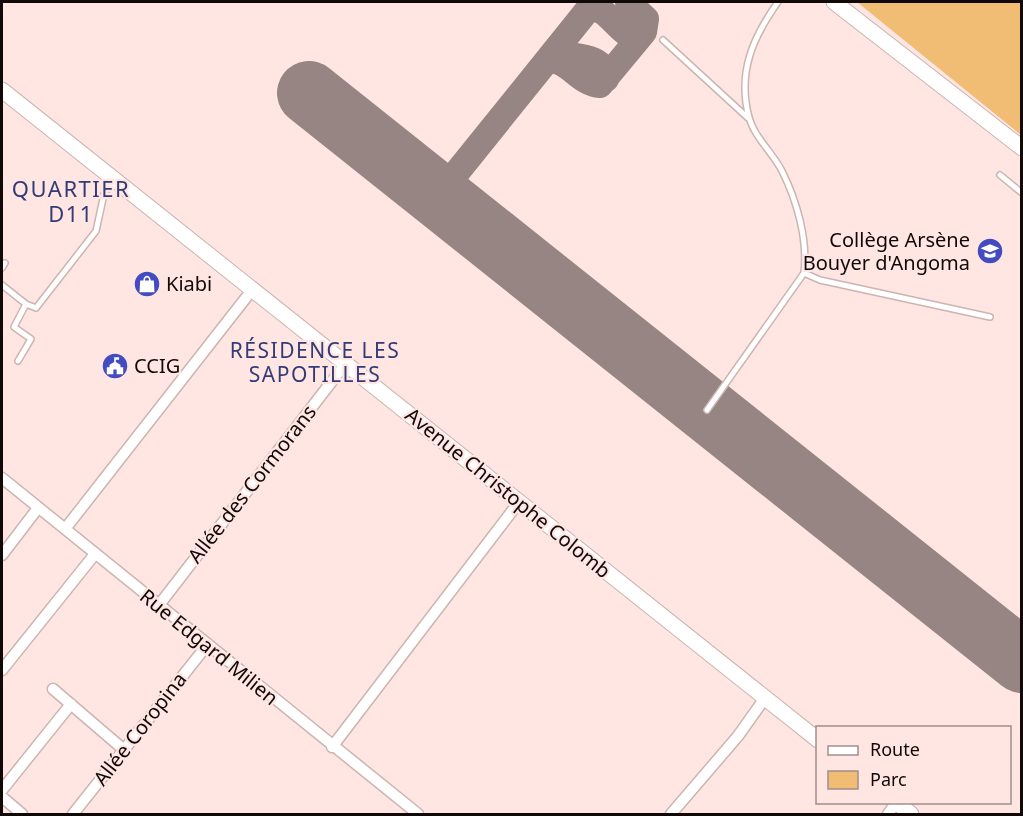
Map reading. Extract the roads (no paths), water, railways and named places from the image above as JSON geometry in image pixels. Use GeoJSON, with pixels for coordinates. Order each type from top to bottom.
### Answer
{"type":"FeatureCollection","features":[{"type":"Feature","properties":{"kind":"street"},"geometry":{"type":"LineString","coordinates":[[834,2],[1022,148]]}},
{"type":"Feature","properties":{"kind":"street","name":"Avenue Christophe Colomb"},"geometry":{"type":"LineString","coordinates":[[2,90],[816,738]]}},
{"type":"Feature","properties":{"kind":"street"},"geometry":{"type":"LineString","coordinates":[[65,529],[252,290]]}},
{"type":"Feature","properties":{"kind":"street","name":"Allée des Cormorans"},"geometry":{"type":"LineString","coordinates":[[159,605],[346,363]]}},
{"type":"Feature","properties":{"kind":"street","name":"Rue Edgard Milien"},"geometry":{"type":"LineString","coordinates":[[2,478],[332,747],[418,814]]}},
{"type":"Feature","properties":{"kind":"street"},"geometry":{"type":"LineString","coordinates":[[332,747],[519,502]]}},
{"type":"Feature","properties":{"kind":"street"},"geometry":{"type":"LineString","coordinates":[[2,555],[38,508]]}},
{"type":"Feature","properties":{"kind":"street"},"geometry":{"type":"LineString","coordinates":[[2,669],[95,554]]}},
{"type":"Feature","properties":{"kind":"street","name":"Allée Coropina"},"geometry":{"type":"LineString","coordinates":[[73,814],[208,644]]}},
{"type":"Feature","properties":{"kind":"street"},"geometry":{"type":"LineString","coordinates":[[53,689],[123,749]]}},
{"type":"Feature","properties":{"kind":"street"},"geometry":{"type":"LineString","coordinates":[[671,814],[738,736],[765,698]]}},
{"type":"Feature","properties":{"kind":"street"},"geometry":{"type":"LineString","coordinates":[[2,790],[71,704]]}},
{"type":"Feature","properties":{"kind":"street"},"geometry":{"type":"LineString","coordinates":[[2,797],[22,814]]}},
{"type":"Feature","properties":{"kind":"street"},"geometry":{"type":"LineString","coordinates":[[897,804],[911,814]]}},
{"type":"Feature","properties":{"kind":"lane"},"geometry":{"type":"LineString","coordinates":[[749,119],[743,81],[748,53],[778,2]]}},
{"type":"Feature","properties":{"kind":"lane"},"geometry":{"type":"LineString","coordinates":[[663,40],[749,119],[782,171],[797,213],[806,257],[804,273],[707,410]]}},
{"type":"Feature","properties":{"kind":"lane"},"geometry":{"type":"LineString","coordinates":[[1000,176],[1022,193]]}},
{"type":"Feature","properties":{"kind":"lane"},"geometry":{"type":"LineString","coordinates":[[2,285],[26,304],[36,308],[96,231],[104,194],[114,180]]}},
{"type":"Feature","properties":{"kind":"lane"},"geometry":{"type":"LineString","coordinates":[[804,273],[820,280],[990,317]]}},
{"type":"Feature","properties":{"kind":"lane"},"geometry":{"type":"LineString","coordinates":[[18,361],[31,339],[14,327],[26,304]]}},
{"type":"Feature","properties":{"kind":"place","name":"Collège Arsène Bouyer d'Angoma"},"geometry":{"type":"Point","coordinates":[990,251]}},
{"type":"Feature","properties":{"kind":"place","name":"Kiabi"},"geometry":{"type":"Point","coordinates":[147,284]}},
{"type":"Feature","properties":{"kind":"place","name":"CCIG"},"geometry":{"type":"Point","coordinates":[115,366]}},
{"type":"Feature","properties":{"kind":"district","name":"QUARTIER D11"},"geometry":{"type":"Point","coordinates":[71,202]}},
{"type":"Feature","properties":{"kind":"district","name":"RÉSIDENCE LES SAPOTILLES"},"geometry":{"type":"Point","coordinates":[315,363]}}]}
